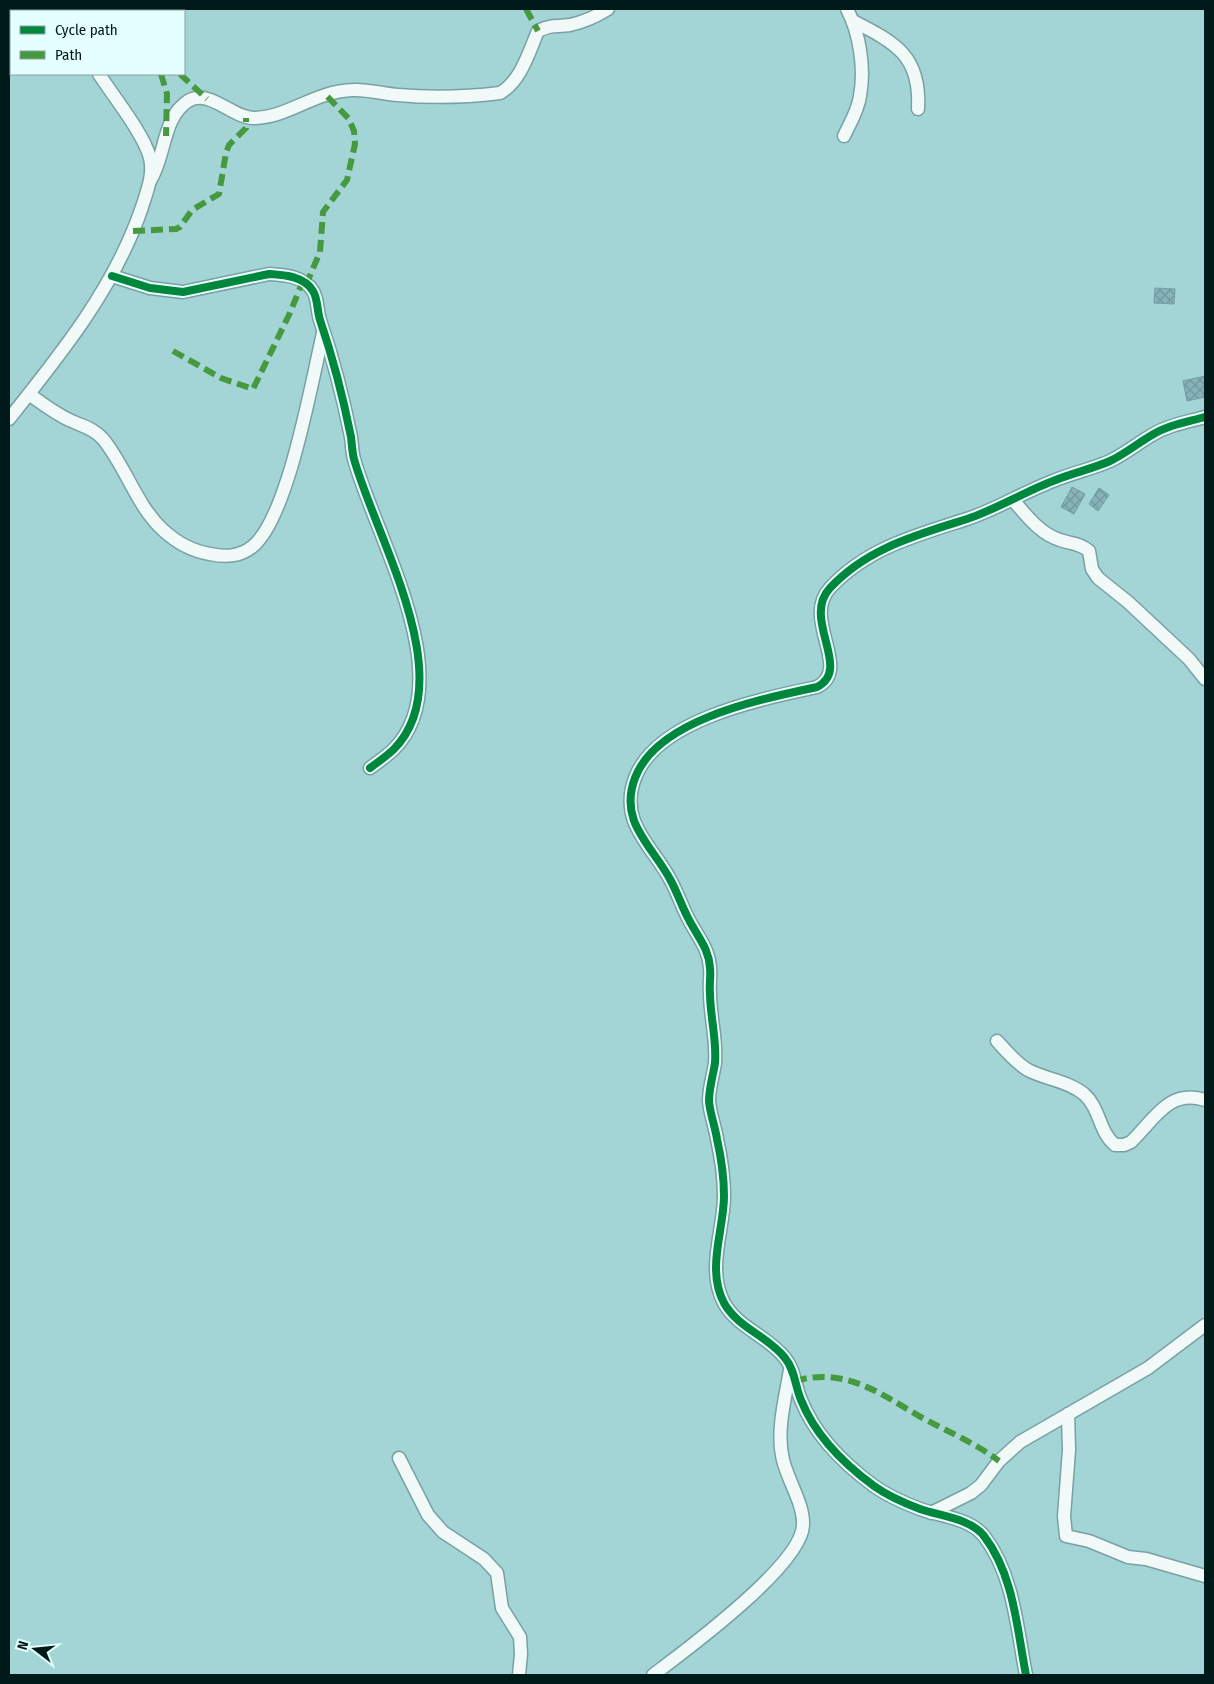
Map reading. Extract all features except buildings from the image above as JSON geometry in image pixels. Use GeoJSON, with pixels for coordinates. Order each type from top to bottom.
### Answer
{"type":"FeatureCollection","features":[{"type":"Feature","properties":{"kind":"street"},"geometry":{"type":"LineString","coordinates":[[9,419],[51,366],[112,276],[126,249],[150,181],[158,168],[171,121],[188,102],[196,98],[207,98],[237,114],[256,118],[287,110],[325,94],[354,90],[376,94],[424,96],[500,93],[509,87],[521,69],[538,31],[553,25],[567,25],[584,20],[608,9]]}},
{"type":"Feature","properties":{"kind":"street"},"geometry":{"type":"LineString","coordinates":[[844,136],[860,98],[862,77],[853,21],[847,9]]}},
{"type":"Feature","properties":{"kind":"street"},"geometry":{"type":"LineString","coordinates":[[853,21],[882,36],[901,51],[914,70],[919,88],[918,109]]}},
{"type":"Feature","properties":{"kind":"street"},"geometry":{"type":"LineString","coordinates":[[100,75],[143,142],[150,158],[150,181]]}},
{"type":"Feature","properties":{"kind":"street"},"geometry":{"type":"LineString","coordinates":[[112,276],[171,292],[192,291],[269,274],[294,277],[303,281],[314,292],[344,405],[354,457],[407,603],[418,645],[419,682],[415,711],[406,732],[394,749],[370,768]]}},
{"type":"Feature","properties":{"kind":"street"},"geometry":{"type":"LineString","coordinates":[[29,394],[64,417],[94,431],[102,438],[128,475],[151,518],[164,531],[181,544],[202,553],[237,556],[254,546],[268,528],[281,499],[294,457],[324,331]]}},
{"type":"Feature","properties":{"kind":"street"},"geometry":{"type":"LineString","coordinates":[[1026,1675],[1011,1597],[1002,1572],[983,1535],[975,1528],[958,1520],[932,1513],[895,1499],[848,1466],[822,1436],[812,1421],[801,1400],[790,1365],[782,1354],[745,1326],[723,1301],[718,1282],[716,1259],[723,1216],[723,1176],[710,1105],[715,1051],[710,993],[711,970],[707,951],[692,926],[670,879],[634,827],[630,797],[635,777],[646,759],[669,739],[704,718],[750,703],[817,687],[826,683],[832,671],[821,622],[822,603],[829,589],[873,555],[900,540],[968,519],[1053,481],[1110,461],[1171,425],[1205,418]]}},
{"type":"Feature","properties":{"kind":"street"},"geometry":{"type":"LineString","coordinates":[[1013,500],[1032,522],[1048,534],[1084,546],[1089,551],[1092,569],[1098,578],[1128,602],[1189,659],[1205,679]]}},
{"type":"Feature","properties":{"kind":"street"},"geometry":{"type":"LineString","coordinates":[[997,1041],[1026,1069],[1077,1088],[1086,1096],[1095,1110],[1107,1139],[1115,1146],[1131,1142],[1169,1103],[1177,1098],[1189,1096],[1205,1100]]}},
{"type":"Feature","properties":{"kind":"street"},"geometry":{"type":"LineString","coordinates":[[932,1513],[971,1493],[981,1485],[999,1460],[1020,1442],[1148,1368],[1205,1325]]}},
{"type":"Feature","properties":{"kind":"street"},"geometry":{"type":"LineString","coordinates":[[653,1675],[687,1649],[772,1576],[788,1558],[801,1536],[802,1515],[782,1460],[780,1439],[790,1365]]}},
{"type":"Feature","properties":{"kind":"street"},"geometry":{"type":"LineString","coordinates":[[1068,1414],[1069,1467],[1064,1523],[1066,1536],[1089,1541],[1128,1557],[1146,1559],[1205,1576]]}},
{"type":"Feature","properties":{"kind":"street"},"geometry":{"type":"LineString","coordinates":[[399,1458],[419,1502],[436,1525],[450,1538],[484,1559],[497,1573],[502,1608],[520,1637],[519,1675]]}},
{"type":"Feature","properties":{"kind":"marked path"},"geometry":{"type":"LineString","coordinates":[[526,9],[538,31]]}},
{"type":"Feature","properties":{"kind":"marked path"},"geometry":{"type":"LineString","coordinates":[[161,75],[167,94],[166,136]]}},
{"type":"Feature","properties":{"kind":"marked path"},"geometry":{"type":"LineString","coordinates":[[181,75],[207,99]]}},
{"type":"Feature","properties":{"kind":"marked path"},"geometry":{"type":"LineString","coordinates":[[306,285],[320,252],[323,212],[347,180],[355,144],[354,131],[349,119],[325,94]]}},
{"type":"Feature","properties":{"kind":"marked path"},"geometry":{"type":"LineString","coordinates":[[133,231],[176,229],[180,227],[192,210],[219,194],[226,153],[229,145],[246,128],[246,118]]}},
{"type":"Feature","properties":{"kind":"marked path"},"geometry":{"type":"LineString","coordinates":[[173,351],[221,378],[253,389],[289,315],[303,281]]}},
{"type":"Feature","properties":{"kind":"marked path"},"geometry":{"type":"LineString","coordinates":[[795,1381],[829,1377],[860,1384],[970,1442],[999,1461]]}},
{"type":"Feature","properties":{"kind":"cycle path"},"geometry":{"type":"LineString","coordinates":[[112,276],[150,288],[183,292],[275,274],[299,279],[313,291],[341,392],[354,459],[394,566],[417,647],[419,685],[413,720],[394,749],[370,768]]}},
{"type":"Feature","properties":{"kind":"cycle path"},"geometry":{"type":"LineString","coordinates":[[1026,1675],[1017,1621],[1008,1585],[994,1551],[984,1536],[963,1521],[920,1509],[890,1496],[852,1468],[822,1437],[814,1425],[801,1400],[793,1373],[785,1358],[778,1350],[737,1319],[724,1303],[716,1277],[724,1189],[721,1160],[709,1101],[715,1054],[708,956],[664,868],[647,845],[634,821],[631,808],[631,794],[635,778],[647,758],[665,741],[688,726],[741,706],[817,687],[827,679],[830,668],[821,614],[823,600],[830,588],[844,574],[860,563],[876,553],[911,537],[978,515],[1042,485],[1110,461],[1164,429],[1205,417]]}}]}
